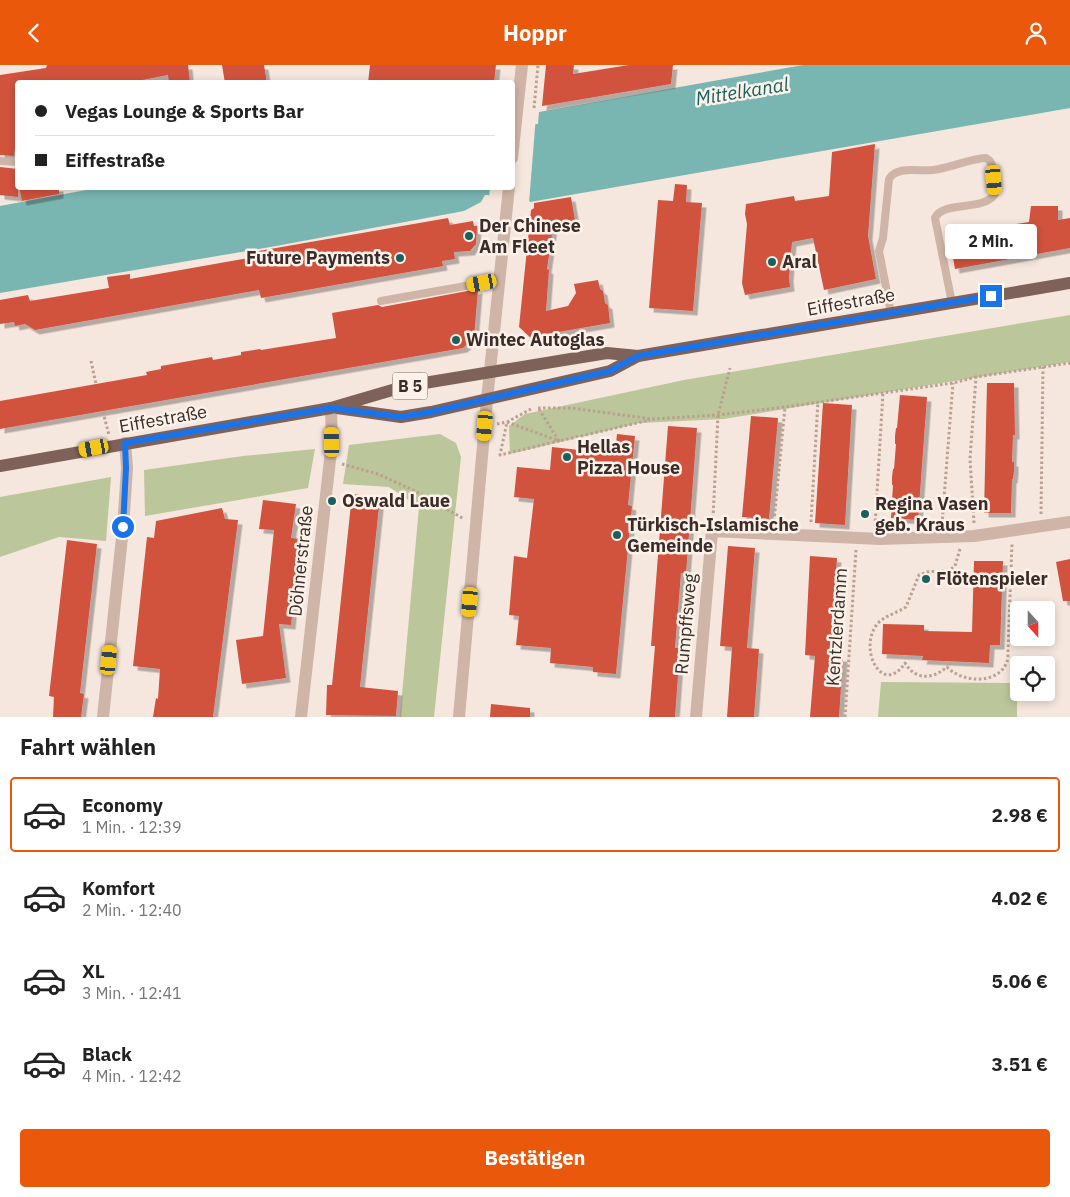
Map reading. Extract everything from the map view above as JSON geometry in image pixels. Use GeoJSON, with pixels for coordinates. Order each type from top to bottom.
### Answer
{"type":"FeatureCollection","features":[{"type":"Feature","properties":{"kind":"main road","name":"Eiffestraße"},"geometry":{"type":"LineString","coordinates":[[0,466],[111,445],[331,408],[406,386],[607,353],[638,356],[1070,283]]}},
{"type":"Feature","properties":{"kind":"main road","name":"Eiffestraße"},"geometry":{"type":"LineString","coordinates":[[331,408],[401,417],[487,400],[610,371],[638,356]]}},
{"type":"Feature","properties":{"kind":"street"},"geometry":{"type":"LineString","coordinates":[[515,132],[522,65]]}},
{"type":"Feature","properties":{"kind":"street"},"geometry":{"type":"LineString","coordinates":[[459,717],[487,400],[509,190]]}},
{"type":"Feature","properties":{"kind":"street","name":"Döhnerstraße"},"geometry":{"type":"LineString","coordinates":[[301,717],[332,442],[331,408]]}},
{"type":"Feature","properties":{"kind":"street"},"geometry":{"type":"LineString","coordinates":[[103,717],[123,527],[126,468],[125,443]]}},
{"type":"Feature","properties":{"kind":"street"},"geometry":{"type":"LineString","coordinates":[[712,531],[874,539],[969,536],[1070,522]]}},
{"type":"Feature","properties":{"kind":"street","name":"Rumpffsweg"},"geometry":{"type":"LineString","coordinates":[[696,717],[712,531]]}},
{"type":"Feature","properties":{"kind":"lane"},"geometry":{"type":"LineString","coordinates":[[891,313],[879,251],[883,238],[891,175],[900,171],[933,171],[986,158],[992,165],[995,194],[992,198],[985,202],[941,211],[935,218],[952,303]]}},
{"type":"Feature","properties":{"kind":"lane"},"geometry":{"type":"LineString","coordinates":[[0,161],[15,162]]}},
{"type":"Feature","properties":{"kind":"lane"},"geometry":{"type":"LineString","coordinates":[[381,301],[499,280]]}},
{"type":"Feature","properties":{"kind":"path"},"geometry":{"type":"LineString","coordinates":[[534,108],[538,65]]}},
{"type":"Feature","properties":{"kind":"path"},"geometry":{"type":"LineString","coordinates":[[91,361],[96,384]]}},
{"type":"Feature","properties":{"kind":"path"},"geometry":{"type":"LineString","coordinates":[[507,422],[500,455],[652,419],[718,415],[785,407],[953,383],[976,377],[1070,363]]}},
{"type":"Feature","properties":{"kind":"path"},"geometry":{"type":"LineString","coordinates":[[1040,527],[1043,367]]}},
{"type":"Feature","properties":{"kind":"path"},"geometry":{"type":"LineString","coordinates":[[712,531],[718,415],[730,368]]}},
{"type":"Feature","properties":{"kind":"path"},"geometry":{"type":"LineString","coordinates":[[976,377],[970,459],[969,536],[955,565],[950,570],[927,572],[919,575],[906,607],[886,617],[878,624],[872,634],[870,655],[878,671],[887,675],[894,673],[902,668],[905,663],[917,675],[924,677],[940,673],[947,667],[968,679],[980,679],[1001,670],[1007,662],[1008,650],[1012,531]]}},
{"type":"Feature","properties":{"kind":"path"},"geometry":{"type":"LineString","coordinates":[[941,537],[953,383]]}},
{"type":"Feature","properties":{"kind":"path"},"geometry":{"type":"LineString","coordinates":[[874,539],[883,392]]}},
{"type":"Feature","properties":{"kind":"path"},"geometry":{"type":"LineString","coordinates":[[810,535],[818,401]]}},
{"type":"Feature","properties":{"kind":"path"},"geometry":{"type":"LineString","coordinates":[[773,533],[785,407]]}},
{"type":"Feature","properties":{"kind":"path"},"geometry":{"type":"LineString","coordinates":[[559,441],[538,408],[571,408],[652,419]]}},
{"type":"Feature","properties":{"kind":"path"},"geometry":{"type":"LineString","coordinates":[[497,424],[507,422],[531,409]]}},
{"type":"Feature","properties":{"kind":"path"},"geometry":{"type":"LineString","coordinates":[[103,412],[111,445]]}},
{"type":"Feature","properties":{"kind":"path"},"geometry":{"type":"LineString","coordinates":[[507,422],[559,441]]}},
{"type":"Feature","properties":{"kind":"path"},"geometry":{"type":"LineString","coordinates":[[330,461],[378,475],[412,490],[476,526]]}},
{"type":"Feature","properties":{"kind":"path","name":"Kentzlerdamm"},"geometry":{"type":"LineString","coordinates":[[845,717],[856,538]]}},
{"type":"Feature","properties":{"kind":"green space"},"geometry":{"type":"Polygon","coordinates":[[[1070,315],[1070,362],[724,419],[639,423],[510,454],[509,426],[525,414],[684,380],[1070,315]]]}},
{"type":"Feature","properties":{"kind":"green space"},"geometry":{"type":"Polygon","coordinates":[[[440,434],[456,443],[461,457],[434,717],[400,717],[419,507],[389,487],[343,484],[349,445],[440,434]]]}},
{"type":"Feature","properties":{"kind":"green space"},"geometry":{"type":"Polygon","coordinates":[[[315,449],[308,488],[145,516],[144,470],[243,456],[315,449]]]}},
{"type":"Feature","properties":{"kind":"green space"},"geometry":{"type":"Polygon","coordinates":[[[111,477],[106,541],[59,537],[0,557],[0,497],[111,477]]]}},
{"type":"Feature","properties":{"kind":"green space"},"geometry":{"type":"Polygon","coordinates":[[[881,682],[1010,683],[1010,701],[1017,701],[1017,717],[878,717],[881,682]]]}},
{"type":"Feature","properties":{"kind":"water","name":"Mittelkanal"},"geometry":{"type":"Polygon","coordinates":[[[803,65],[1070,65],[1070,108],[530,202],[527,197],[485,195],[481,202],[464,211],[276,246],[0,293],[0,206],[86,190],[515,190],[515,125],[538,124],[539,112],[803,65]]]}},
{"type":"Feature","properties":{"kind":"pier"},"geometry":{"type":"Polygon","coordinates":[[[536,116],[529,203],[526,200],[489,198],[490,190],[515,190],[515,122],[535,121],[536,116]]]}},
{"type":"Feature","properties":{"kind":"building"},"geometry":{"type":"Polygon","coordinates":[[[47,65],[188,65],[190,80],[169,80],[168,75],[142,80],[15,80],[14,156],[0,155],[0,75],[46,68],[47,65]]]}},
{"type":"Feature","properties":{"kind":"building"},"geometry":{"type":"Polygon","coordinates":[[[222,65],[264,65],[266,80],[224,80],[222,65]]]}},
{"type":"Feature","properties":{"kind":"building"},"geometry":{"type":"Polygon","coordinates":[[[370,65],[496,65],[494,80],[368,80],[370,65]]]}},
{"type":"Feature","properties":{"kind":"building"},"geometry":{"type":"Polygon","coordinates":[[[546,65],[574,65],[573,74],[629,65],[673,65],[671,84],[542,106],[546,65]]]}},
{"type":"Feature","properties":{"kind":"building"},"geometry":{"type":"Polygon","coordinates":[[[875,144],[868,236],[876,279],[824,290],[813,238],[792,242],[790,287],[745,295],[742,283],[747,224],[746,204],[794,196],[795,201],[829,196],[832,152],[875,144]]]}},
{"type":"Feature","properties":{"kind":"building"},"geometry":{"type":"Polygon","coordinates":[[[0,167],[15,169],[15,190],[18,190],[18,197],[0,195],[0,167]]]}},
{"type":"Feature","properties":{"kind":"building"},"geometry":{"type":"Polygon","coordinates":[[[675,184],[687,185],[686,202],[702,203],[693,311],[649,308],[658,200],[673,201],[675,184]]]}},
{"type":"Feature","properties":{"kind":"building"},"geometry":{"type":"Polygon","coordinates":[[[20,190],[59,190],[59,194],[22,201],[20,190]]]}},
{"type":"Feature","properties":{"kind":"building"},"geometry":{"type":"Polygon","coordinates":[[[571,197],[575,220],[553,227],[547,269],[549,270],[546,311],[568,306],[576,293],[574,284],[598,280],[600,289],[603,291],[605,303],[608,305],[610,323],[530,337],[519,327],[531,210],[534,208],[534,203],[571,197]]]}},
{"type":"Feature","properties":{"kind":"building"},"geometry":{"type":"Polygon","coordinates":[[[1031,206],[1058,206],[1058,220],[1070,218],[1070,248],[955,269],[949,235],[1029,222],[1031,206]]]}},
{"type":"Feature","properties":{"kind":"building"},"geometry":{"type":"Polygon","coordinates":[[[448,218],[450,225],[473,221],[474,226],[477,226],[476,244],[470,251],[454,252],[455,259],[442,261],[443,266],[261,298],[259,290],[35,330],[25,324],[15,326],[14,322],[0,324],[0,300],[28,295],[30,301],[109,288],[107,277],[130,274],[130,279],[254,257],[253,252],[448,218]]]}},
{"type":"Feature","properties":{"kind":"building"},"geometry":{"type":"Polygon","coordinates":[[[478,289],[474,338],[463,348],[0,429],[0,401],[147,375],[146,372],[161,369],[161,366],[212,357],[213,360],[241,355],[241,352],[336,338],[332,313],[378,305],[382,307],[478,289]]]}},
{"type":"Feature","properties":{"kind":"building"},"geometry":{"type":"Polygon","coordinates":[[[987,383],[1014,383],[1015,435],[1013,435],[1012,462],[1014,462],[1014,470],[1011,513],[984,513],[987,383]]]}},
{"type":"Feature","properties":{"kind":"building"},"geometry":{"type":"Polygon","coordinates":[[[900,395],[927,397],[918,520],[891,518],[895,436],[900,395]]]}},
{"type":"Feature","properties":{"kind":"building"},"geometry":{"type":"Polygon","coordinates":[[[823,403],[852,405],[845,525],[815,523],[823,403]]]}},
{"type":"Feature","properties":{"kind":"building"},"geometry":{"type":"Polygon","coordinates":[[[751,416],[778,418],[769,519],[742,517],[751,416]]]}},
{"type":"Feature","properties":{"kind":"building"},"geometry":{"type":"Polygon","coordinates":[[[668,426],[697,428],[686,574],[681,573],[675,648],[680,648],[675,717],[649,717],[655,646],[651,646],[668,426]]]}},
{"type":"Feature","properties":{"kind":"building"},"geometry":{"type":"Polygon","coordinates":[[[617,434],[635,436],[628,505],[632,506],[616,674],[593,672],[593,667],[550,663],[551,648],[516,645],[519,616],[509,615],[514,556],[527,558],[534,499],[514,497],[517,467],[550,470],[552,447],[615,454],[617,434]]]}},
{"type":"Feature","properties":{"kind":"building"},"geometry":{"type":"Polygon","coordinates":[[[352,494],[380,497],[360,687],[398,691],[396,716],[326,715],[327,685],[332,685],[352,494]]]}},
{"type":"Feature","properties":{"kind":"building"},"geometry":{"type":"Polygon","coordinates":[[[263,500],[296,504],[291,538],[300,539],[291,625],[279,624],[286,678],[242,684],[236,640],[263,636],[274,530],[259,529],[263,500]]]}},
{"type":"Feature","properties":{"kind":"building"},"geometry":{"type":"Polygon","coordinates":[[[222,508],[225,519],[238,520],[213,717],[153,717],[156,698],[158,699],[160,669],[133,666],[147,537],[154,538],[156,521],[222,508]]]}},
{"type":"Feature","properties":{"kind":"building"},"geometry":{"type":"Polygon","coordinates":[[[67,540],[97,544],[80,693],[84,694],[81,717],[53,717],[54,697],[49,696],[67,540]]]}},
{"type":"Feature","properties":{"kind":"building"},"geometry":{"type":"Polygon","coordinates":[[[728,546],[755,548],[747,648],[759,649],[754,717],[727,717],[732,647],[720,646],[728,546]]]}},
{"type":"Feature","properties":{"kind":"building"},"geometry":{"type":"Polygon","coordinates":[[[810,556],[837,558],[830,657],[843,657],[839,717],[810,717],[815,656],[805,655],[810,556]]]}},
{"type":"Feature","properties":{"kind":"building"},"geometry":{"type":"Polygon","coordinates":[[[1070,559],[1070,601],[1063,601],[1056,562],[1070,559]]]}},
{"type":"Feature","properties":{"kind":"building"},"geometry":{"type":"Polygon","coordinates":[[[974,561],[1003,561],[1000,645],[990,645],[989,663],[922,660],[923,656],[882,654],[883,624],[924,625],[924,631],[972,632],[974,561]]]}},
{"type":"Feature","properties":{"kind":"building"},"geometry":{"type":"Polygon","coordinates":[[[491,704],[530,708],[530,717],[490,717],[491,704]]]}},
{"type":"Feature","properties":{"kind":"place","name":"Der Chinese Am Fleet"},"geometry":{"type":"Point","coordinates":[469,236]}},
{"type":"Feature","properties":{"kind":"place","name":"Future Payments"},"geometry":{"type":"Point","coordinates":[400,258]}},
{"type":"Feature","properties":{"kind":"place","name":"Aral"},"geometry":{"type":"Point","coordinates":[772,262]}},
{"type":"Feature","properties":{"kind":"place","name":"Wintec Autoglas"},"geometry":{"type":"Point","coordinates":[456,340]}},
{"type":"Feature","properties":{"kind":"place","name":"Hellas Pizza House"},"geometry":{"type":"Point","coordinates":[567,457]}},
{"type":"Feature","properties":{"kind":"place","name":"Oswald Laue"},"geometry":{"type":"Point","coordinates":[332,501]}},
{"type":"Feature","properties":{"kind":"place","name":"Regina Vasen geb. Kraus"},"geometry":{"type":"Point","coordinates":[865,514]}},
{"type":"Feature","properties":{"kind":"place","name":"Türkisch-Islamische Gemeinde"},"geometry":{"type":"Point","coordinates":[617,535]}},
{"type":"Feature","properties":{"kind":"place","name":"Flötenspieler"},"geometry":{"type":"Point","coordinates":[926,579]}},
{"type":"Feature","properties":{"kind":"route"},"geometry":{"type":"LineString","coordinates":[[123,527],[126,468],[125,443],[331,408],[401,417],[431,412],[610,371],[638,356],[991,296]]}}]}
